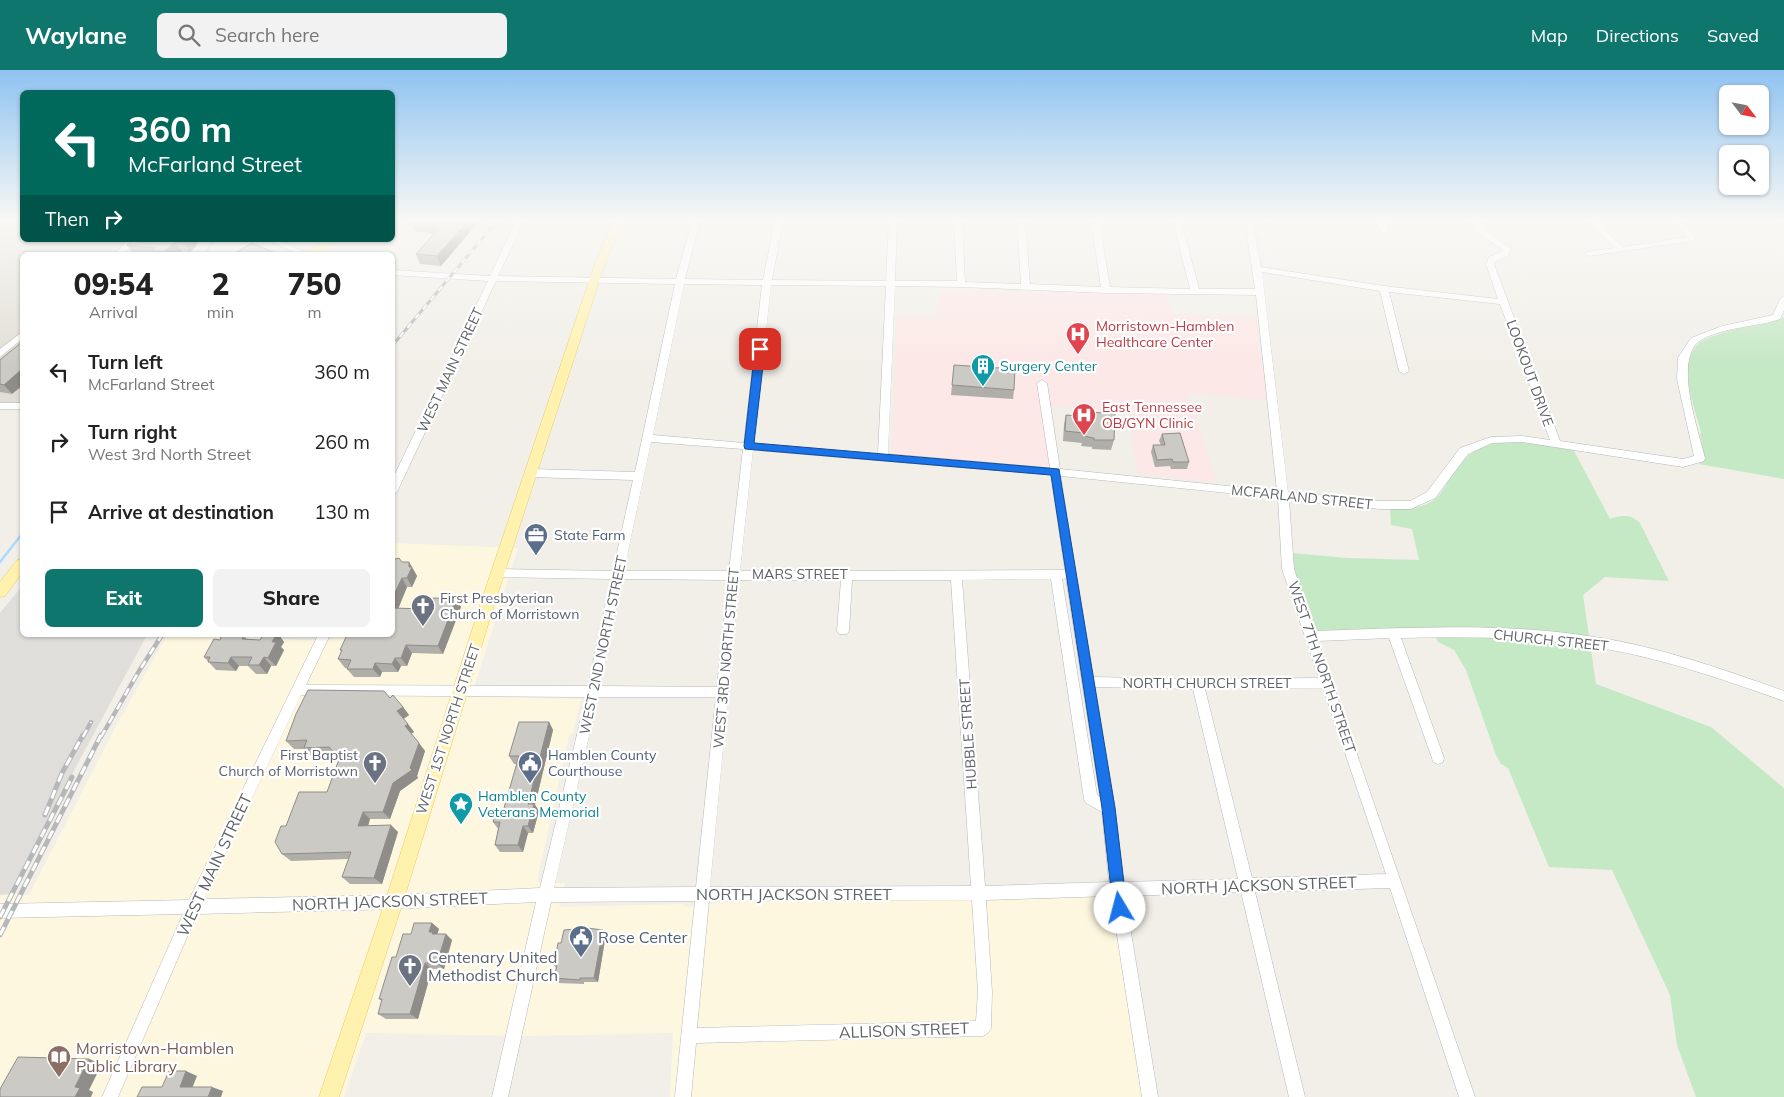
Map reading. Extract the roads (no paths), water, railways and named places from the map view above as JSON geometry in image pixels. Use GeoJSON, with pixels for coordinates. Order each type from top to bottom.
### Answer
{"type":"FeatureCollection","features":[{"type":"Feature","properties":{"kind":"main road","name":"WEST 1ST NORTH STREET"},"geometry":{"type":"LineString","coordinates":[[329,1097],[394,902],[498,572],[599,269]]}},
{"type":"Feature","properties":{"kind":"main road"},"geometry":{"type":"LineString","coordinates":[[0,592],[20,567]]}},
{"type":"Feature","properties":{"kind":"street","name":"WEST MAIN STREET"},"geometry":{"type":"LineString","coordinates":[[395,486],[497,269]]}},
{"type":"Feature","properties":{"kind":"street","name":"WEST 2ND NORTH STREET"},"geometry":{"type":"LineString","coordinates":[[500,1097],[593,692],[683,269]]}},
{"type":"Feature","properties":{"kind":"street","name":"WEST 3RD NORTH STREET"},"geometry":{"type":"LineString","coordinates":[[683,1097],[734,574],[770,269]]}},
{"type":"Feature","properties":{"kind":"street"},"geometry":{"type":"LineString","coordinates":[[883,459],[891,269]]}},
{"type":"Feature","properties":{"kind":"street"},"geometry":{"type":"LineString","coordinates":[[960,269],[961,284]]}},
{"type":"Feature","properties":{"kind":"street"},"geometry":{"type":"LineString","coordinates":[[1025,269],[1026,287]]}},
{"type":"Feature","properties":{"kind":"street"},"geometry":{"type":"LineString","coordinates":[[1103,269],[1106,290]]}},
{"type":"Feature","properties":{"kind":"street"},"geometry":{"type":"LineString","coordinates":[[1189,269],[1195,291]]}},
{"type":"Feature","properties":{"kind":"street"},"geometry":{"type":"LineString","coordinates":[[1257,269],[1384,289],[1505,302]]}},
{"type":"Feature","properties":{"kind":"street","name":"WEST 7TH NORTH STREET"},"geometry":{"type":"LineString","coordinates":[[1257,269],[1283,495],[1288,569],[1396,880],[1467,1097]]}},
{"type":"Feature","properties":{"kind":"street","name":"LOOKOUT DRIVE"},"geometry":{"type":"LineString","coordinates":[[1492,269],[1556,444]]}},
{"type":"Feature","properties":{"kind":"street"},"geometry":{"type":"LineString","coordinates":[[395,272],[492,279],[961,284],[1106,290],[1259,292]]}},
{"type":"Feature","properties":{"kind":"street"},"geometry":{"type":"LineString","coordinates":[[1384,289],[1404,370]]}},
{"type":"Feature","properties":{"kind":"street","name":"MCFARLAND STREET"},"geometry":{"type":"LineString","coordinates":[[648,438],[1055,472],[1380,505],[1411,504],[1432,496],[1464,451],[1491,440],[1522,439],[1683,463],[1700,458],[1682,379],[1683,358],[1694,340],[1725,328],[1766,321],[1777,316],[1784,300]]}},
{"type":"Feature","properties":{"kind":"street"},"geometry":{"type":"LineString","coordinates":[[0,354],[20,337]]}},
{"type":"Feature","properties":{"kind":"street"},"geometry":{"type":"LineString","coordinates":[[1042,383],[1108,808],[1117,889],[1150,1097]]}},
{"type":"Feature","properties":{"kind":"street"},"geometry":{"type":"LineString","coordinates":[[0,406],[20,406]]}},
{"type":"Feature","properties":{"kind":"street"},"geometry":{"type":"LineString","coordinates":[[531,473],[640,476]]}},
{"type":"Feature","properties":{"kind":"street","name":"MARS STREET"},"geometry":{"type":"LineString","coordinates":[[498,572],[618,575],[847,574],[956,576],[1072,574]]}},
{"type":"Feature","properties":{"kind":"street"},"geometry":{"type":"LineString","coordinates":[[843,631],[847,574]]}},
{"type":"Feature","properties":{"kind":"street"},"geometry":{"type":"LineString","coordinates":[[1056,574],[1091,798],[1108,808]]}},
{"type":"Feature","properties":{"kind":"street","name":"HUBBLE STREET"},"geometry":{"type":"LineString","coordinates":[[956,576],[978,893]]}},
{"type":"Feature","properties":{"kind":"street"},"geometry":{"type":"LineString","coordinates":[[1393,633],[1438,758]]}},
{"type":"Feature","properties":{"kind":"street","name":"CHURCH STREET"},"geometry":{"type":"LineString","coordinates":[[1311,636],[1393,633],[1509,634],[1594,642],[1667,658],[1784,696]]}},
{"type":"Feature","properties":{"kind":"street","name":"WEST MAIN STREET"},"geometry":{"type":"LineString","coordinates":[[110,1097],[193,907],[323,637]]}},
{"type":"Feature","properties":{"kind":"street","name":"NORTH CHURCH STREET"},"geometry":{"type":"LineString","coordinates":[[1087,682],[1198,684],[1328,683]]}},
{"type":"Feature","properties":{"kind":"street"},"geometry":{"type":"LineString","coordinates":[[1198,684],[1297,1097]]}},
{"type":"Feature","properties":{"kind":"street"},"geometry":{"type":"LineString","coordinates":[[297,690],[723,692]]}},
{"type":"Feature","properties":{"kind":"street","name":"NORTH JACKSON STREET"},"geometry":{"type":"LineString","coordinates":[[0,911],[394,902],[545,895],[978,893],[1058,889],[1117,889],[1396,880]]}},
{"type":"Feature","properties":{"kind":"street","name":"ALLISON STREET"},"geometry":{"type":"LineString","coordinates":[[689,1036],[983,1028],[985,992],[978,893]]}},
{"type":"Feature","properties":{"kind":"waterway"},"geometry":{"type":"LineString","coordinates":[[0,562],[20,537]]}},
{"type":"Feature","properties":{"kind":"railway"},"geometry":{"type":"LineString","coordinates":[[395,342],[457,269]]}},
{"type":"Feature","properties":{"kind":"railway"},"geometry":{"type":"LineString","coordinates":[[101,737],[161,637]]}},
{"type":"Feature","properties":{"kind":"railway"},"geometry":{"type":"LineString","coordinates":[[83,737],[91,722]]}},
{"type":"Feature","properties":{"kind":"railway"},"geometry":{"type":"LineString","coordinates":[[45,815],[62,773],[83,735]]}},
{"type":"Feature","properties":{"kind":"railway"},"geometry":{"type":"LineString","coordinates":[[0,935],[101,735]]}},
{"type":"Feature","properties":{"kind":"railway"},"geometry":{"type":"LineString","coordinates":[[0,917],[72,777]]}},
{"type":"Feature","properties":{"kind":"place","name":"Morristown-Hamblen Healthcare Center"},"geometry":{"type":"Point","coordinates":[1078,355]}},
{"type":"Feature","properties":{"kind":"place","name":"Surgery Center"},"geometry":{"type":"Point","coordinates":[983,387]}},
{"type":"Feature","properties":{"kind":"place","name":"East Tennessee OB/GYN Clinic"},"geometry":{"type":"Point","coordinates":[1084,436]}},
{"type":"Feature","properties":{"kind":"place","name":"State Farm"},"geometry":{"type":"Point","coordinates":[536,556]}},
{"type":"Feature","properties":{"kind":"place","name":"First Presbyterian Church of Morristown"},"geometry":{"type":"Point","coordinates":[423,627]}},
{"type":"Feature","properties":{"kind":"place","name":"First Baptist Church of Morristown"},"geometry":{"type":"Point","coordinates":[375,784]}},
{"type":"Feature","properties":{"kind":"place","name":"Hamblen County Courthouse"},"geometry":{"type":"Point","coordinates":[530,784]}},
{"type":"Feature","properties":{"kind":"place","name":"Hamblen County Veterans Memorial"},"geometry":{"type":"Point","coordinates":[461,825]}},
{"type":"Feature","properties":{"kind":"place","name":"Rose Center"},"geometry":{"type":"Point","coordinates":[581,958]}},
{"type":"Feature","properties":{"kind":"place","name":"Centenary United Methodist Church"},"geometry":{"type":"Point","coordinates":[410,987]}},
{"type":"Feature","properties":{"kind":"place","name":"Morristown-Hamblen Public Library"},"geometry":{"type":"Point","coordinates":[59,1078]}}]}
